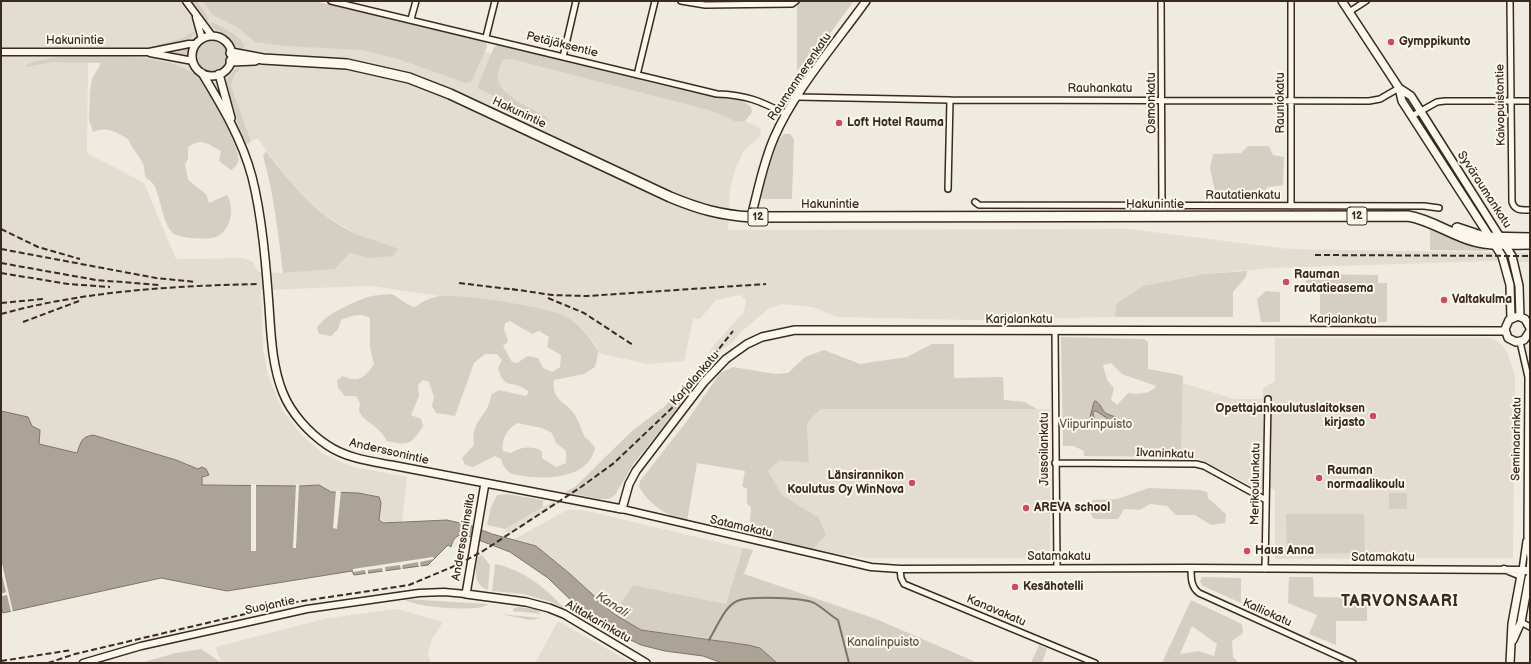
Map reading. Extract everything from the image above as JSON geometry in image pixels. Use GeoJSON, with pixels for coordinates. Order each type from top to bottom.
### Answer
{"type":"FeatureCollection","features":[{"type":"Feature","properties":{"kind":"highway","name":"Hakunintie"},"geometry":{"type":"LineString","coordinates":[[231,57],[347,64],[409,78],[450,94],[693,207],[723,215],[751,217],[1408,216],[1429,220],[1468,239],[1530,244]]}},
{"type":"Feature","properties":{"kind":"highway","name":"Hakunintie"},"geometry":{"type":"LineString","coordinates":[[1499,241],[1530,238]]}},
{"type":"Feature","properties":{"kind":"main road","name":"Raumanmerenkatu"},"geometry":{"type":"LineString","coordinates":[[751,217],[767,156],[786,114],[866,1]]}},
{"type":"Feature","properties":{"kind":"main road","name":"Syväraumankatu"},"geometry":{"type":"LineString","coordinates":[[1342,1],[1399,88],[1402,100],[1412,116],[1516,267],[1520,317]]}},
{"type":"Feature","properties":{"kind":"main road"},"geometry":{"type":"LineString","coordinates":[[212,36],[225,41],[231,57],[228,67],[219,74],[214,75],[202,73],[193,62],[193,50],[195,44],[202,39],[212,36]]}},
{"type":"Feature","properties":{"kind":"main road","name":"Anderssonintie"},"geometry":{"type":"LineString","coordinates":[[202,73],[232,124]]}},
{"type":"Feature","properties":{"kind":"main road","name":"Anderssonintie"},"geometry":{"type":"LineString","coordinates":[[219,74],[232,124],[252,177],[259,213],[268,292],[272,347],[277,373],[283,393],[293,411],[308,428],[327,445],[356,458],[622,509]]}},
{"type":"Feature","properties":{"kind":"main road","name":"Syväraumankatu"},"geometry":{"type":"LineString","coordinates":[[1399,88],[1411,96],[1499,241],[1502,256],[1508,272],[1511,318]]}},
{"type":"Feature","properties":{"kind":"main road"},"geometry":{"type":"LineString","coordinates":[[1530,328],[1528,322],[1520,317],[1511,318],[1506,324],[1505,331],[1511,340],[1520,342],[1527,338],[1530,331]]}},
{"type":"Feature","properties":{"kind":"main road","name":"Karjalankatu"},"geometry":{"type":"LineString","coordinates":[[622,509],[629,484],[636,470],[704,382],[736,351],[762,337],[783,332],[814,329],[1055,331],[1505,331]]}},
{"type":"Feature","properties":{"kind":"main road","name":"Anderssoninsilta"},"geometry":{"type":"LineString","coordinates":[[466,594],[485,483]]}},
{"type":"Feature","properties":{"kind":"main road","name":"Satamakatu"},"geometry":{"type":"LineString","coordinates":[[1521,573],[1530,575]]}},
{"type":"Feature","properties":{"kind":"main road","name":"Seminaarinkatu"},"geometry":{"type":"LineString","coordinates":[[1510,663],[1512,624],[1521,573]]}},
{"type":"Feature","properties":{"kind":"main road","name":"Seminaarinkatu"},"geometry":{"type":"LineString","coordinates":[[1512,644],[1521,622],[1530,575]]}},
{"type":"Feature","properties":{"kind":"main road","name":"Aittakarinkatu"},"geometry":{"type":"LineString","coordinates":[[466,594],[526,602],[549,608],[564,614],[646,663]]}},
{"type":"Feature","properties":{"kind":"main road"},"geometry":{"type":"LineString","coordinates":[[1521,622],[1530,607]]}},
{"type":"Feature","properties":{"kind":"street"},"geometry":{"type":"LineString","coordinates":[[186,1],[212,36]]}},
{"type":"Feature","properties":{"kind":"street","name":"Petäjäksentie"},"geometry":{"type":"LineString","coordinates":[[334,1],[717,94],[737,94],[752,98],[786,114]]}},
{"type":"Feature","properties":{"kind":"street"},"geometry":{"type":"LineString","coordinates":[[411,20],[416,1]]}},
{"type":"Feature","properties":{"kind":"street"},"geometry":{"type":"LineString","coordinates":[[486,37],[495,1]]}},
{"type":"Feature","properties":{"kind":"street"},"geometry":{"type":"LineString","coordinates":[[563,56],[576,1]]}},
{"type":"Feature","properties":{"kind":"street"},"geometry":{"type":"LineString","coordinates":[[637,75],[655,1]]}},
{"type":"Feature","properties":{"kind":"street"},"geometry":{"type":"LineString","coordinates":[[681,1],[705,5],[796,2]]}},
{"type":"Feature","properties":{"kind":"street","name":"Osmonkatu"},"geometry":{"type":"LineString","coordinates":[[1162,1],[1162,206]]}},
{"type":"Feature","properties":{"kind":"street","name":"Rauniokatu"},"geometry":{"type":"LineString","coordinates":[[1291,1],[1291,206]]}},
{"type":"Feature","properties":{"kind":"street"},"geometry":{"type":"LineString","coordinates":[[1349,12],[1366,1]]}},
{"type":"Feature","properties":{"kind":"street","name":"Kaivopuistontie"},"geometry":{"type":"LineString","coordinates":[[1510,1],[1512,202],[1515,208],[1530,210]]}},
{"type":"Feature","properties":{"kind":"street"},"geometry":{"type":"LineString","coordinates":[[195,15],[202,39]]}},
{"type":"Feature","properties":{"kind":"street","name":"Hakunintie"},"geometry":{"type":"LineString","coordinates":[[1,52],[148,52],[195,44]]}},
{"type":"Feature","properties":{"kind":"street","name":"Hakunintie"},"geometry":{"type":"LineString","coordinates":[[148,52],[193,62]]}},
{"type":"Feature","properties":{"kind":"street","name":"Rauhankatu"},"geometry":{"type":"LineString","coordinates":[[797,97],[950,100],[1374,100],[1392,94],[1399,88]]}},
{"type":"Feature","properties":{"kind":"street"},"geometry":{"type":"LineString","coordinates":[[948,189],[950,100]]}},
{"type":"Feature","properties":{"kind":"street"},"geometry":{"type":"LineString","coordinates":[[1412,116],[1437,102],[1445,100],[1530,101]]}},
{"type":"Feature","properties":{"kind":"street","name":"Rautatienkatu"},"geometry":{"type":"LineString","coordinates":[[975,202],[979,206],[1424,206],[1440,208]]}},
{"type":"Feature","properties":{"kind":"street","name":"Jussoilankatu"},"geometry":{"type":"LineString","coordinates":[[1055,331],[1057,568]]}},
{"type":"Feature","properties":{"kind":"street","name":"Seminaarinkatu"},"geometry":{"type":"LineString","coordinates":[[1520,342],[1528,378],[1529,395],[1527,536],[1530,559],[1530,575]]}},
{"type":"Feature","properties":{"kind":"street","name":"Merikoulunkatu"},"geometry":{"type":"LineString","coordinates":[[1265,569],[1268,399]]}},
{"type":"Feature","properties":{"kind":"street","name":"Ilvaninkatu"},"geometry":{"type":"LineString","coordinates":[[1055,463],[1196,464],[1204,466],[1266,500]]}},
{"type":"Feature","properties":{"kind":"street","name":"Satamakatu"},"geometry":{"type":"LineString","coordinates":[[622,509],[871,567],[900,569],[1504,569],[1521,573]]}},
{"type":"Feature","properties":{"kind":"street","name":"Seminaarinkatu"},"geometry":{"type":"LineString","coordinates":[[1521,573],[1527,536]]}},
{"type":"Feature","properties":{"kind":"street","name":"Kalliokatu"},"geometry":{"type":"LineString","coordinates":[[1191,568],[1192,583],[1194,589],[1199,593],[1352,663]]}},
{"type":"Feature","properties":{"kind":"street","name":"Kanavakatu"},"geometry":{"type":"LineString","coordinates":[[900,569],[900,578],[904,584],[1095,663]]}},
{"type":"Feature","properties":{"kind":"street","name":"Suojantie"},"geometry":{"type":"LineString","coordinates":[[83,663],[141,646],[307,609],[419,593],[444,592],[466,594]]}},
{"type":"Feature","properties":{"kind":"street"},"geometry":{"type":"LineString","coordinates":[[1521,622],[1530,627]]}},
{"type":"Feature","properties":{"kind":"shaded area"},"geometry":{"type":"Polygon","coordinates":[[[1,1],[314,1],[486,42],[485,52],[712,111],[736,122],[745,121],[760,128],[761,133],[759,138],[745,149],[736,167],[730,189],[728,230],[1129,229],[1289,249],[1530,253],[1530,262],[1495,261],[1272,268],[1204,274],[1143,286],[1116,304],[1115,317],[972,320],[836,317],[813,307],[782,304],[768,309],[742,331],[733,342],[721,350],[675,408],[573,494],[510,535],[505,529],[574,489],[597,473],[690,382],[714,345],[744,312],[746,300],[740,295],[716,300],[700,319],[693,319],[684,361],[648,364],[598,353],[595,343],[568,317],[545,310],[519,305],[371,286],[261,290],[263,348],[268,375],[282,410],[301,434],[322,453],[353,467],[407,477],[402,523],[383,523],[379,520],[379,497],[358,493],[331,492],[319,485],[201,485],[202,477],[198,469],[176,460],[93,435],[78,453],[39,444],[40,430],[32,426],[28,417],[1,411],[1,1]],[[134,58],[43,60],[28,67],[53,62],[88,62],[87,153],[144,183],[176,259],[244,258],[253,262],[259,272],[283,273],[335,269],[350,253],[368,258],[398,249],[354,233],[325,215],[298,192],[258,139],[235,145],[222,118],[196,76],[168,63],[134,58]]]}},
{"type":"Feature","properties":{"kind":"shaded area"},"geometry":{"type":"Polygon","coordinates":[[[1275,338],[1490,338],[1500,343],[1507,352],[1515,375],[1513,558],[1275,559],[1275,489],[1258,489],[1198,458],[1181,457],[1183,383],[1234,399],[1263,399],[1263,388],[1275,381],[1275,338]]]}},
{"type":"Feature","properties":{"kind":"shaded area"},"geometry":{"type":"Polygon","coordinates":[[[1096,401],[1099,404],[1104,412],[1116,417],[1116,421],[1104,427],[1094,426],[1090,417],[1094,402],[1096,401]],[[1096,411],[1093,413],[1095,422],[1102,425],[1108,423],[1107,418],[1096,411]]]}},
{"type":"Feature","properties":{"kind":"shaded area","name":"Länsirannikon Koulutus Oy WinNova"},"geometry":{"type":"Polygon","coordinates":[[[821,409],[1050,409],[1050,558],[866,558],[812,550],[818,517],[782,495],[768,471],[779,461],[809,461],[807,423],[821,409]]]}},
{"type":"Feature","properties":{"kind":"shaded area"},"geometry":{"type":"Polygon","coordinates":[[[1,411],[28,417],[32,426],[40,430],[39,444],[77,453],[84,439],[93,435],[176,460],[198,469],[202,467],[206,469],[209,475],[202,477],[202,485],[319,485],[331,492],[358,493],[379,497],[381,503],[379,520],[383,523],[447,520],[469,525],[492,534],[536,546],[569,573],[614,614],[641,630],[748,645],[760,648],[777,663],[722,663],[703,656],[665,651],[641,645],[610,630],[581,610],[548,578],[510,552],[463,534],[456,537],[451,547],[448,545],[428,565],[354,575],[352,571],[227,591],[161,578],[3,613],[1,607],[1,411]]]}},
{"type":"Feature","properties":{"kind":"shaded area"},"geometry":{"type":"Polygon","coordinates":[[[567,510],[583,510],[743,548],[726,604],[633,585],[614,614],[569,573],[536,546],[513,540],[567,510]]]}},
{"type":"Feature","properties":{"kind":"shaded area"},"geometry":{"type":"Polygon","coordinates":[[[397,609],[443,622],[432,639],[428,654],[431,663],[222,663],[215,647],[328,618],[397,609]]]}},
{"type":"Feature","properties":{"kind":"shaded area"},"geometry":{"type":"Polygon","coordinates":[[[558,621],[614,653],[632,663],[535,663],[558,621]]]}},
{"type":"Feature","properties":{"kind":"green space"},"geometry":{"type":"Polygon","coordinates":[[[192,1],[197,1],[209,19],[206,21],[192,1]]]}},
{"type":"Feature","properties":{"kind":"green space"},"geometry":{"type":"Polygon","coordinates":[[[202,1],[314,1],[486,42],[487,47],[471,82],[466,83],[398,59],[362,50],[286,46],[255,42],[237,27],[213,15],[202,1]]]}},
{"type":"Feature","properties":{"kind":"green space"},"geometry":{"type":"Polygon","coordinates":[[[854,1],[803,70],[797,70],[797,2],[854,1]]]}},
{"type":"Feature","properties":{"kind":"green space"},"geometry":{"type":"Polygon","coordinates":[[[212,22],[237,37],[245,45],[242,50],[225,35],[213,28],[210,24],[212,22]]]}},
{"type":"Feature","properties":{"kind":"green space"},"geometry":{"type":"Polygon","coordinates":[[[195,31],[189,41],[161,47],[156,45],[180,39],[195,31]]]}},
{"type":"Feature","properties":{"kind":"green space"},"geometry":{"type":"Polygon","coordinates":[[[212,41],[223,45],[227,56],[223,67],[212,71],[201,67],[197,56],[201,45],[212,41]]]}},
{"type":"Feature","properties":{"kind":"green space"},"geometry":{"type":"Polygon","coordinates":[[[499,44],[660,85],[715,97],[742,100],[751,107],[752,112],[745,121],[736,122],[712,111],[511,59],[504,59],[498,73],[498,80],[501,87],[515,100],[547,117],[547,122],[477,88],[494,47],[499,44]]]}},
{"type":"Feature","properties":{"kind":"green space"},"geometry":{"type":"Polygon","coordinates":[[[191,46],[188,55],[171,53],[171,51],[191,46]]]}},
{"type":"Feature","properties":{"kind":"green space"},"geometry":{"type":"Polygon","coordinates":[[[109,56],[148,59],[166,62],[182,67],[196,75],[201,80],[207,87],[217,105],[238,156],[237,164],[231,170],[219,161],[221,151],[212,146],[197,142],[188,147],[188,159],[185,164],[188,180],[206,194],[209,203],[227,195],[229,200],[231,206],[230,219],[225,230],[221,234],[213,238],[196,238],[179,236],[171,231],[165,219],[156,190],[153,184],[145,177],[143,164],[128,139],[115,132],[107,130],[98,130],[93,132],[89,120],[90,92],[92,79],[101,63],[53,62],[28,67],[25,66],[33,62],[57,57],[109,56]]]}},
{"type":"Feature","properties":{"kind":"green space"},"geometry":{"type":"Polygon","coordinates":[[[239,67],[239,70],[234,75],[231,86],[251,142],[246,144],[230,102],[226,86],[228,77],[239,67]]]}},
{"type":"Feature","properties":{"kind":"green space"},"geometry":{"type":"Polygon","coordinates":[[[784,134],[790,134],[794,139],[792,199],[762,199],[760,197],[777,142],[784,134]]]}},
{"type":"Feature","properties":{"kind":"green space"},"geometry":{"type":"Polygon","coordinates":[[[1248,146],[1269,146],[1273,155],[1284,157],[1283,185],[1268,187],[1259,196],[1216,196],[1210,168],[1213,154],[1241,153],[1248,146]]]}},
{"type":"Feature","properties":{"kind":"green space"},"geometry":{"type":"Polygon","coordinates":[[[266,151],[294,186],[315,207],[326,216],[352,232],[398,249],[393,256],[368,258],[350,253],[335,269],[283,273],[273,199],[263,156],[266,151]]]}},
{"type":"Feature","properties":{"kind":"green space"},"geometry":{"type":"Polygon","coordinates":[[[1430,228],[1463,243],[1489,251],[1430,250],[1430,228]]]}},
{"type":"Feature","properties":{"kind":"green space"},"geometry":{"type":"Polygon","coordinates":[[[1247,271],[1246,277],[1233,292],[1233,317],[1115,317],[1116,304],[1143,286],[1204,274],[1247,271]]]}},
{"type":"Feature","properties":{"kind":"green space"},"geometry":{"type":"Polygon","coordinates":[[[1306,274],[1378,275],[1378,283],[1387,283],[1387,322],[1320,322],[1320,292],[1306,292],[1306,274]]]}},
{"type":"Feature","properties":{"kind":"green space"},"geometry":{"type":"Polygon","coordinates":[[[1266,291],[1280,292],[1280,322],[1261,322],[1257,299],[1266,291]]]}},
{"type":"Feature","properties":{"kind":"green space"},"geometry":{"type":"Polygon","coordinates":[[[390,294],[394,295],[408,305],[415,307],[427,300],[440,296],[466,297],[526,306],[560,314],[569,318],[594,344],[598,352],[595,367],[584,374],[554,380],[554,387],[557,397],[575,415],[585,438],[589,440],[595,448],[591,458],[585,466],[566,475],[544,478],[512,474],[502,463],[501,459],[495,456],[473,467],[465,465],[462,458],[474,445],[475,429],[490,402],[491,395],[499,390],[526,396],[529,392],[524,388],[510,384],[503,380],[498,368],[502,360],[497,354],[485,354],[474,363],[455,416],[436,413],[432,406],[434,397],[429,382],[423,380],[418,385],[419,396],[411,415],[421,419],[423,426],[415,437],[408,442],[400,443],[387,441],[380,431],[365,419],[359,411],[360,403],[356,396],[345,396],[338,388],[337,380],[343,376],[353,379],[361,378],[374,364],[370,347],[370,318],[359,315],[341,320],[338,329],[331,336],[319,334],[317,328],[326,318],[347,306],[368,297],[390,294]],[[510,321],[505,323],[504,329],[508,341],[503,346],[512,362],[517,363],[528,356],[538,358],[543,368],[552,372],[560,367],[561,355],[547,347],[549,337],[539,331],[532,334],[510,321]],[[517,423],[510,428],[504,438],[503,451],[511,453],[522,448],[530,447],[542,451],[542,458],[556,467],[566,463],[566,451],[556,443],[552,433],[542,428],[517,423]]]}},
{"type":"Feature","properties":{"kind":"green space","name":"Viipurinpuisto"},"geometry":{"type":"Polygon","coordinates":[[[1061,337],[1144,339],[1148,342],[1148,369],[1181,375],[1183,377],[1181,457],[1084,456],[1084,451],[1074,446],[1063,446],[1061,337]],[[1111,363],[1103,365],[1107,380],[1114,388],[1111,400],[1117,405],[1128,393],[1140,394],[1150,391],[1156,386],[1122,374],[1111,363]]]}},
{"type":"Feature","properties":{"kind":"green space"},"geometry":{"type":"Polygon","coordinates":[[[932,344],[954,344],[954,378],[1003,377],[1004,400],[1025,402],[1037,409],[821,409],[807,423],[809,462],[779,461],[768,471],[782,495],[818,517],[826,535],[812,550],[749,535],[751,507],[747,504],[747,489],[742,486],[745,471],[697,463],[687,521],[665,513],[659,509],[648,499],[639,487],[640,481],[687,421],[720,373],[733,367],[775,374],[788,373],[805,357],[824,350],[860,364],[907,357],[932,344]]]}},
{"type":"Feature","properties":{"kind":"green space"},"geometry":{"type":"Polygon","coordinates":[[[690,378],[695,382],[676,411],[634,463],[615,495],[609,499],[599,499],[565,492],[575,487],[633,430],[664,407],[690,378]]]}},
{"type":"Feature","properties":{"kind":"green space"},"geometry":{"type":"Polygon","coordinates":[[[1149,488],[1200,490],[1207,492],[1208,498],[1226,514],[1225,523],[1211,525],[1195,515],[1176,515],[1167,506],[1150,504],[1140,510],[1124,509],[1118,519],[1094,519],[1088,509],[1093,500],[1117,499],[1149,488]]]}},
{"type":"Feature","properties":{"kind":"green space"},"geometry":{"type":"Polygon","coordinates":[[[1389,493],[1407,493],[1407,509],[1389,509],[1389,493]]]}},
{"type":"Feature","properties":{"kind":"green space"},"geometry":{"type":"Polygon","coordinates":[[[506,494],[543,500],[543,507],[505,529],[487,525],[491,507],[497,495],[506,494]]]}},
{"type":"Feature","properties":{"kind":"green space"},"geometry":{"type":"Polygon","coordinates":[[[1286,514],[1364,514],[1365,553],[1287,554],[1286,514]]]}},
{"type":"Feature","properties":{"kind":"green space","name":"Kanalinpuisto"},"geometry":{"type":"Polygon","coordinates":[[[743,548],[753,550],[744,574],[876,619],[978,663],[777,663],[760,648],[700,637],[641,630],[614,614],[633,585],[726,604],[743,548]]]}},
{"type":"Feature","properties":{"kind":"green space"},"geometry":{"type":"Polygon","coordinates":[[[482,555],[490,565],[488,590],[480,585],[476,576],[478,557],[482,555]]]}},
{"type":"Feature","properties":{"kind":"green space"},"geometry":{"type":"Polygon","coordinates":[[[495,564],[515,570],[533,580],[564,608],[551,602],[524,594],[492,591],[495,564]]]}},
{"type":"Feature","properties":{"kind":"green space"},"geometry":{"type":"Polygon","coordinates":[[[1202,577],[1241,578],[1241,603],[1203,586],[1200,582],[1202,577]]]}},
{"type":"Feature","properties":{"kind":"green space"},"geometry":{"type":"Polygon","coordinates":[[[1289,577],[1313,577],[1314,597],[1367,598],[1367,621],[1336,621],[1336,645],[1309,634],[1317,615],[1288,603],[1289,577]]]}},
{"type":"Feature","properties":{"kind":"green space"},"geometry":{"type":"Polygon","coordinates":[[[405,599],[488,604],[483,607],[473,608],[446,608],[419,604],[405,599]]]}},
{"type":"Feature","properties":{"kind":"green space"},"geometry":{"type":"Polygon","coordinates":[[[1191,600],[1242,624],[1243,633],[1232,641],[1233,657],[1239,663],[1162,663],[1191,600]],[[1192,626],[1180,654],[1199,651],[1214,656],[1217,644],[1192,626]]]}},
{"type":"Feature","properties":{"kind":"green space"},"geometry":{"type":"Polygon","coordinates":[[[518,607],[537,609],[541,614],[513,611],[513,609],[518,607]]]}},
{"type":"Feature","properties":{"kind":"green space"},"geometry":{"type":"Polygon","coordinates":[[[500,614],[541,618],[542,618],[530,620],[500,614]]]}},
{"type":"Feature","properties":{"kind":"green space"},"geometry":{"type":"Polygon","coordinates":[[[1039,645],[1047,649],[1042,663],[1031,663],[1039,645]]]}},
{"type":"Feature","properties":{"kind":"green space"},"geometry":{"type":"Polygon","coordinates":[[[201,649],[222,663],[140,663],[176,653],[201,649]]]}},
{"type":"Feature","properties":{"kind":"pier"},"geometry":{"type":"Polygon","coordinates":[[[251,484],[256,484],[256,551],[251,551],[251,484]]]}},
{"type":"Feature","properties":{"kind":"pier"},"geometry":{"type":"Polygon","coordinates":[[[296,484],[299,484],[296,548],[293,548],[296,484]]]}},
{"type":"Feature","properties":{"kind":"pier"},"geometry":{"type":"Polygon","coordinates":[[[336,490],[341,491],[337,529],[333,528],[336,490]]]}},
{"type":"Feature","properties":{"kind":"pier"},"geometry":{"type":"Polygon","coordinates":[[[433,557],[434,559],[420,562],[421,568],[419,568],[418,562],[402,565],[403,570],[401,570],[400,565],[385,567],[386,573],[383,573],[382,568],[368,570],[368,575],[366,575],[365,570],[353,572],[353,569],[433,557]]]}},
{"type":"Feature","properties":{"kind":"pier"},"geometry":{"type":"Polygon","coordinates":[[[1,559],[13,612],[11,612],[7,595],[1,596],[1,594],[6,592],[1,571],[1,559]]]}},
{"type":"Feature","properties":{"kind":"waterway"},"geometry":{"type":"LineString","coordinates":[[709,640],[724,613],[737,601],[753,598],[801,600],[816,604],[838,620],[849,663]]}},
{"type":"Feature","properties":{"kind":"railway"},"geometry":{"type":"LineString","coordinates":[[1,229],[38,247],[80,259]]}},
{"type":"Feature","properties":{"kind":"railway"},"geometry":{"type":"LineString","coordinates":[[1,249],[156,278],[196,282]]}},
{"type":"Feature","properties":{"kind":"railway"},"geometry":{"type":"LineString","coordinates":[[1315,255],[1530,256]]}},
{"type":"Feature","properties":{"kind":"railway"},"geometry":{"type":"LineString","coordinates":[[1,263],[96,280],[159,285]]}},
{"type":"Feature","properties":{"kind":"railway"},"geometry":{"type":"LineString","coordinates":[[1,273],[68,284],[110,287]]}},
{"type":"Feature","properties":{"kind":"railway"},"geometry":{"type":"LineString","coordinates":[[459,283],[517,290]]}},
{"type":"Feature","properties":{"kind":"railway"},"geometry":{"type":"LineString","coordinates":[[1,314],[64,300],[128,291],[193,286],[258,284]]}},
{"type":"Feature","properties":{"kind":"railway"},"geometry":{"type":"LineString","coordinates":[[512,289],[552,295],[587,296],[766,284]]}},
{"type":"Feature","properties":{"kind":"railway"},"geometry":{"type":"LineString","coordinates":[[548,298],[584,313],[633,345]]}},
{"type":"Feature","properties":{"kind":"railway"},"geometry":{"type":"LineString","coordinates":[[1,303],[43,299]]}},
{"type":"Feature","properties":{"kind":"railway"},"geometry":{"type":"LineString","coordinates":[[23,322],[79,301]]}},
{"type":"Feature","properties":{"kind":"railway"},"geometry":{"type":"LineString","coordinates":[[48,663],[75,654],[296,602],[409,585],[457,565],[483,551],[581,487],[614,463],[674,406],[733,331]]}},
{"type":"Feature","properties":{"kind":"railway"},"geometry":{"type":"LineString","coordinates":[[1,661],[72,650]]}},
{"type":"Feature","properties":{"kind":"place","name":"Gymppikunto"},"geometry":{"type":"Point","coordinates":[1391,42]}},
{"type":"Feature","properties":{"kind":"place","name":"Loft Hotel Rauma"},"geometry":{"type":"Point","coordinates":[839,123]}},
{"type":"Feature","properties":{"kind":"place","name":"Rauman rautatieasema"},"geometry":{"type":"Point","coordinates":[1286,282]}},
{"type":"Feature","properties":{"kind":"place","name":"Valtakulma"},"geometry":{"type":"Point","coordinates":[1444,300]}},
{"type":"Feature","properties":{"kind":"place","name":"Opettajankoulutuslaitoksen kirjasto"},"geometry":{"type":"Point","coordinates":[1373,416]}},
{"type":"Feature","properties":{"kind":"place","name":"Rauman normaalikoulu"},"geometry":{"type":"Point","coordinates":[1319,478]}},
{"type":"Feature","properties":{"kind":"place","name":"Länsirannikon Koulutus Oy WinNova"},"geometry":{"type":"Point","coordinates":[912,483]}},
{"type":"Feature","properties":{"kind":"place","name":"AREVA school"},"geometry":{"type":"Point","coordinates":[1026,508]}},
{"type":"Feature","properties":{"kind":"place","name":"Haus Anna"},"geometry":{"type":"Point","coordinates":[1247,551]}},
{"type":"Feature","properties":{"kind":"place","name":"Kesähotelli"},"geometry":{"type":"Point","coordinates":[1015,587]}},
{"type":"Feature","properties":{"kind":"district","name":"TARVONSAARI"},"geometry":{"type":"Point","coordinates":[1400,602]}},
{"type":"Feature","properties":{"kind":"water label","name":"Kanali"},"geometry":{"type":"Point","coordinates":[612,605]}}]}
